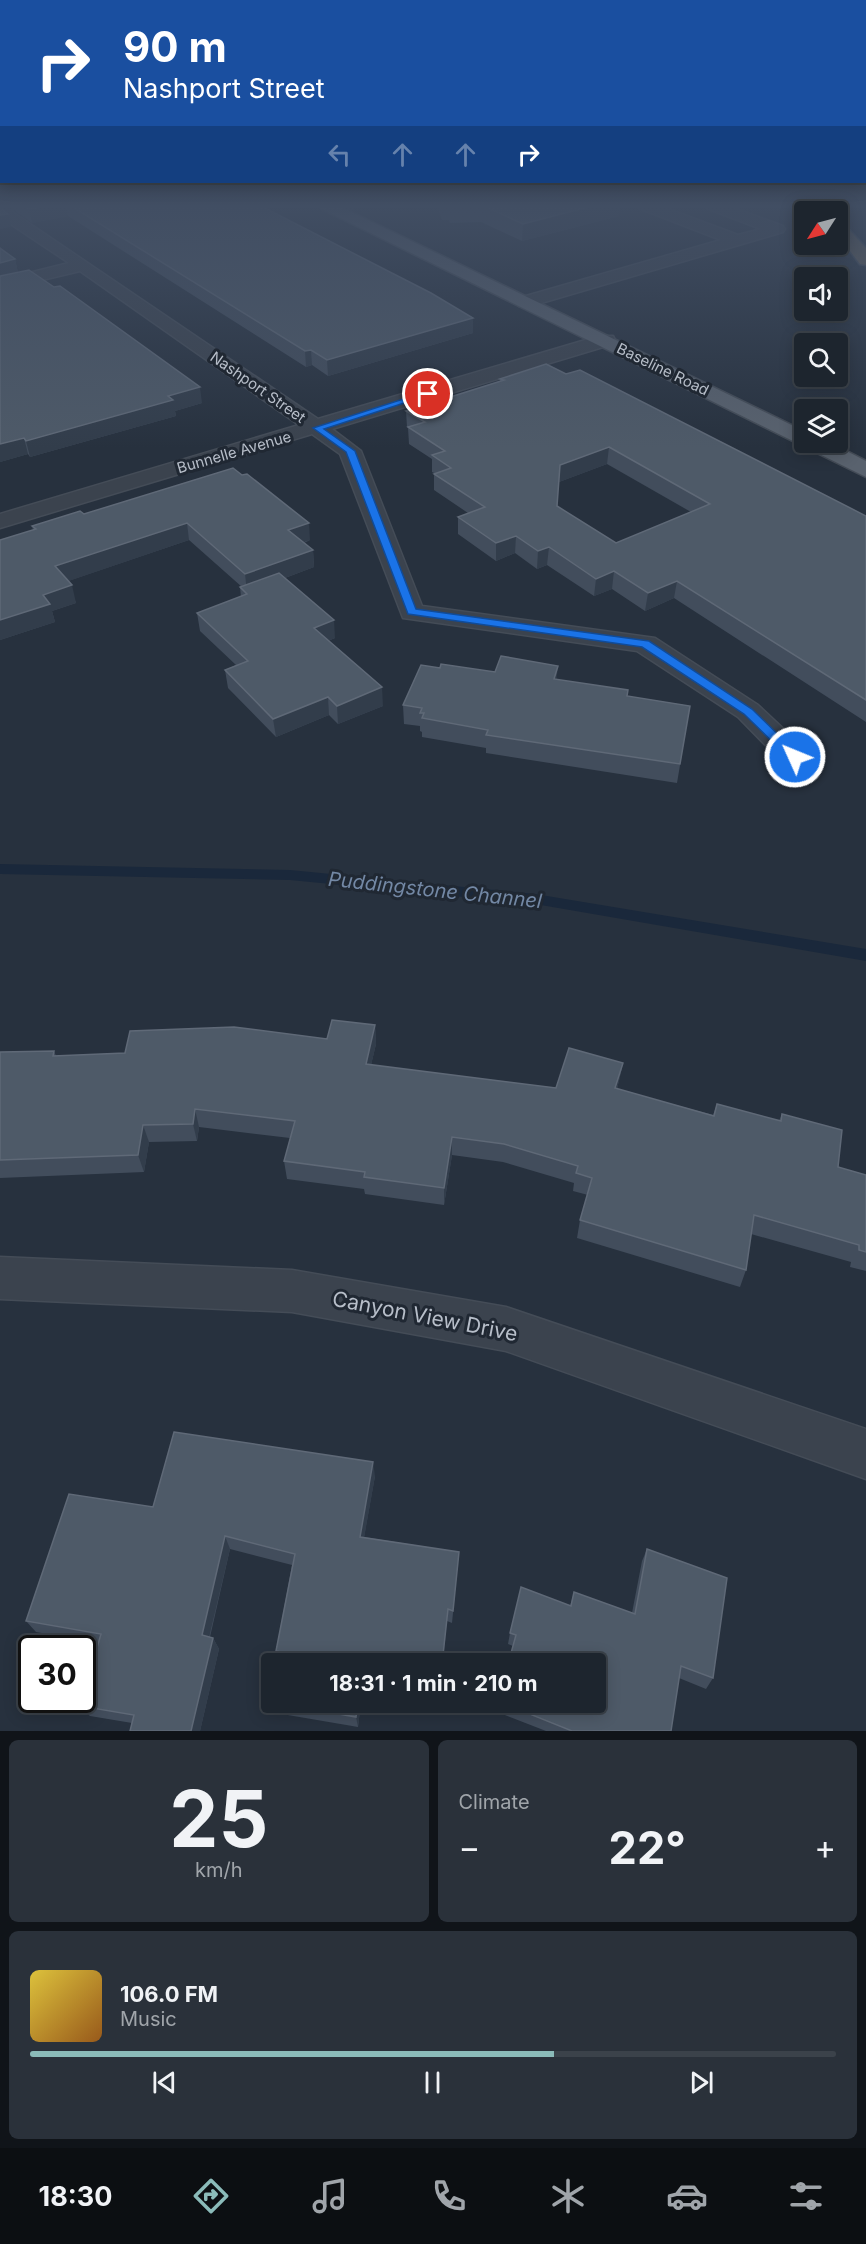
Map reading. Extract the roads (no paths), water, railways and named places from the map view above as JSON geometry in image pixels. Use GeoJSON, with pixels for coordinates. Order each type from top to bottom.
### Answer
{"type":"FeatureCollection","features":[{"type":"Feature","properties":{"kind":"main road","name":"Baseline Road"},"geometry":{"type":"LineString","coordinates":[[495,287],[794,434]]}},
{"type":"Feature","properties":{"kind":"main road"},"geometry":{"type":"LineString","coordinates":[[833,453],[866,470]]}},
{"type":"Feature","properties":{"kind":"street","name":"Nashport Street"},"geometry":{"type":"LineString","coordinates":[[114,287],[294,412]]}},
{"type":"Feature","properties":{"kind":"street"},"geometry":{"type":"LineString","coordinates":[[525,302],[577,287]]}},
{"type":"Feature","properties":{"kind":"street"},"geometry":{"type":"LineString","coordinates":[[420,375],[581,328]]}},
{"type":"Feature","properties":{"kind":"street","name":"Bunnelle Avenue"},"geometry":{"type":"LineString","coordinates":[[0,521],[317,416],[606,340]]}},
{"type":"Feature","properties":{"kind":"street","name":"Bunnelle Avenue"},"geometry":{"type":"LineString","coordinates":[[272,418],[294,412],[317,416]]}},
{"type":"Feature","properties":{"kind":"street","name":"Nashport Street"},"geometry":{"type":"LineString","coordinates":[[317,416],[350,451],[412,612],[645,644],[748,711],[795,757]]}},
{"type":"Feature","properties":{"kind":"street","name":"Canyon View Drive"},"geometry":{"type":"LineString","coordinates":[[0,1278],[292,1291],[506,1329],[866,1454]]}},
{"type":"Feature","properties":{"kind":"waterway","name":"Puddingstone Channel"},"geometry":{"type":"LineString","coordinates":[[0,869],[290,875],[535,899],[866,955]]}}]}
